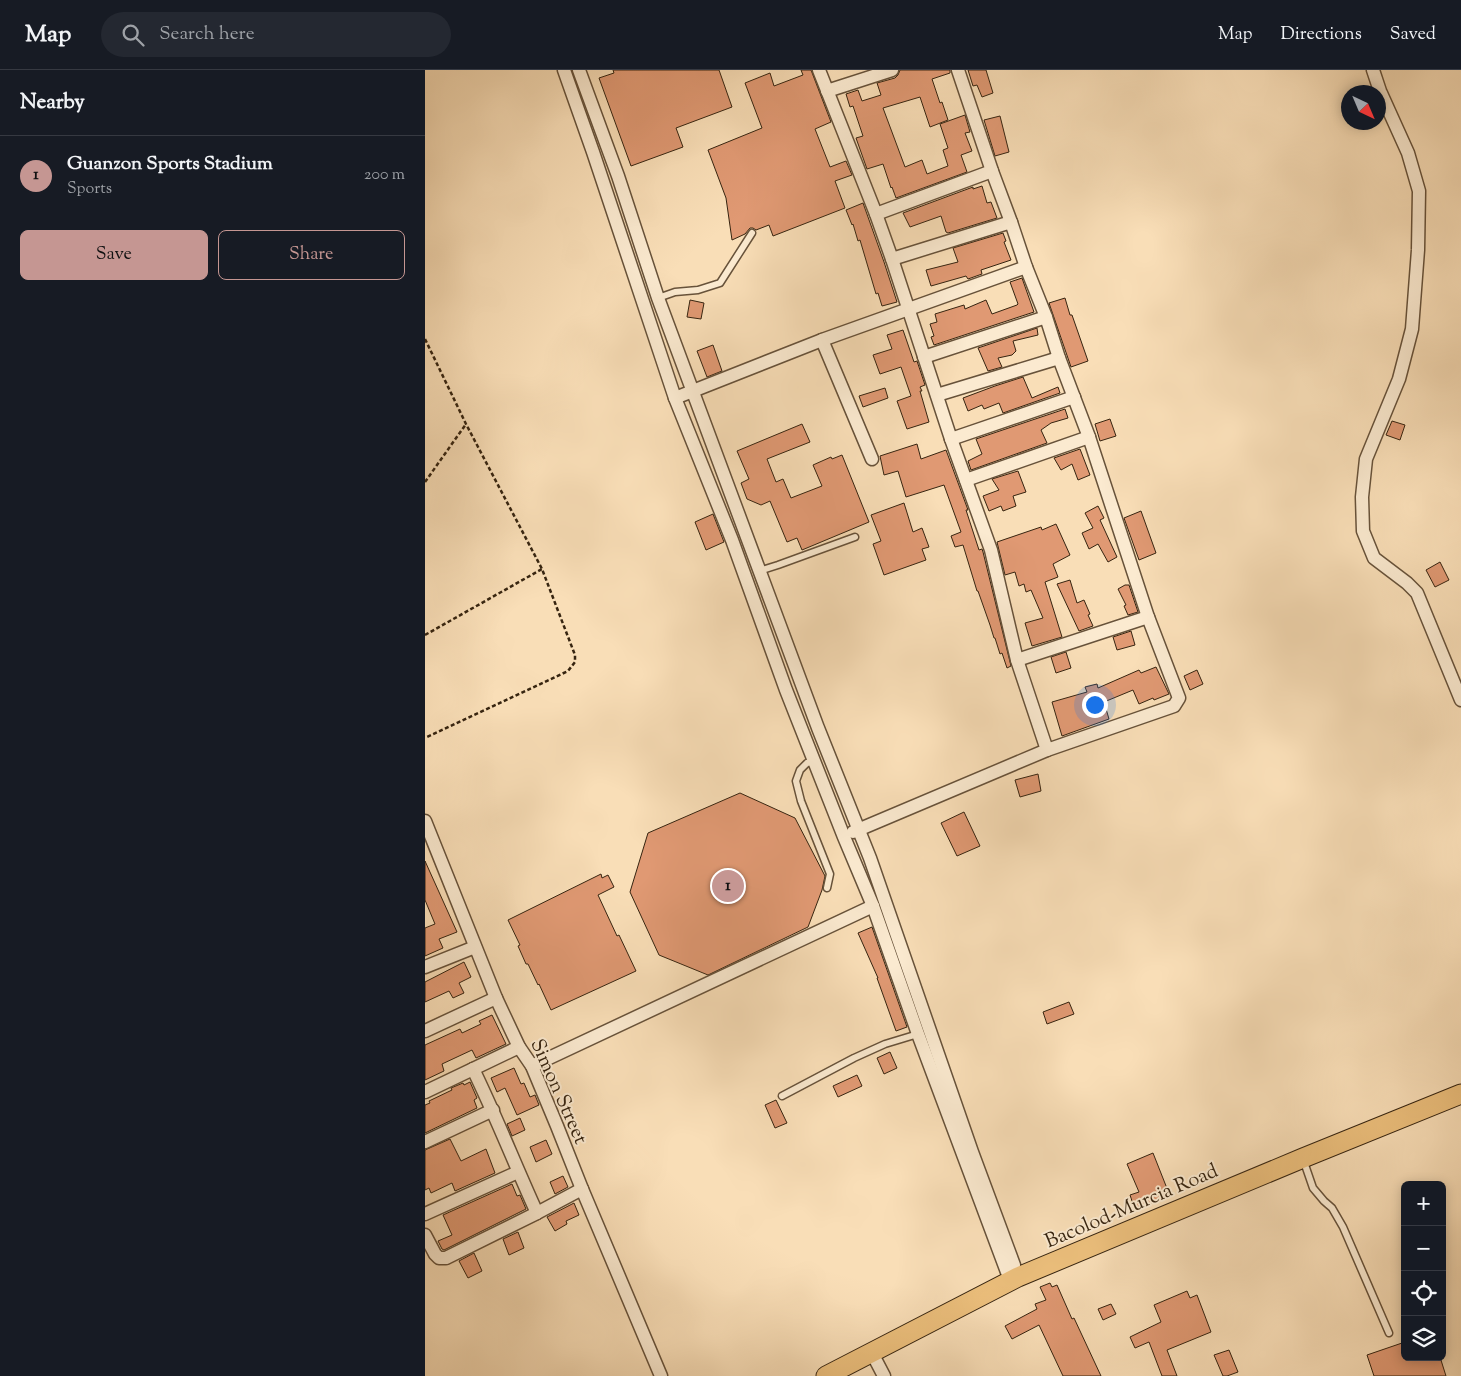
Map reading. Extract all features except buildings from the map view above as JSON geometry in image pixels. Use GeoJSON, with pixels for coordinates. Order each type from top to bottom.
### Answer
{"type":"FeatureCollection","features":[{"type":"Feature","properties":{"kind":"main road","name":"Bacolod-Murcia Road"},"geometry":{"type":"LineString","coordinates":[[826,1376],[1014,1279],[1461,1094]]}},
{"type":"Feature","properties":{"kind":"street"},"geometry":{"type":"LineString","coordinates":[[564,70],[675,398],[732,540],[785,690],[873,906],[918,1034],[931,1049]]}},
{"type":"Feature","properties":{"kind":"street"},"geometry":{"type":"LineString","coordinates":[[579,70],[618,176],[658,298],[818,728],[859,829],[976,1190],[1014,1279]]}},
{"type":"Feature","properties":{"kind":"street"},"geometry":{"type":"LineString","coordinates":[[819,70],[876,214],[951,439],[991,550],[1017,660],[1047,750]]}},
{"type":"Feature","properties":{"kind":"street"},"geometry":{"type":"LineString","coordinates":[[827,91],[892,70]]}},
{"type":"Feature","properties":{"kind":"street"},"geometry":{"type":"LineString","coordinates":[[844,837],[1047,750],[1174,706],[1179,698],[1148,617],[1089,437],[1026,267],[958,70]]}},
{"type":"Feature","properties":{"kind":"street"},"geometry":{"type":"LineString","coordinates":[[1373,70],[1380,91],[1408,153],[1419,191],[1418,250],[1412,329],[1399,379],[1366,459],[1362,497],[1363,531],[1373,558],[1407,583],[1417,593],[1461,700]]}},
{"type":"Feature","properties":{"kind":"street"},"geometry":{"type":"LineString","coordinates":[[876,214],[992,171]]}},
{"type":"Feature","properties":{"kind":"street"},"geometry":{"type":"LineString","coordinates":[[892,259],[1011,222]]}},
{"type":"Feature","properties":{"kind":"street"},"geometry":{"type":"LineString","coordinates":[[630,263],[645,258]]}},
{"type":"Feature","properties":{"kind":"street"},"geometry":{"type":"LineString","coordinates":[[675,398],[822,340],[1026,267]]}},
{"type":"Feature","properties":{"kind":"street"},"geometry":{"type":"LineString","coordinates":[[924,357],[1046,318]]}},
{"type":"Feature","properties":{"kind":"street"},"geometry":{"type":"LineString","coordinates":[[822,340],[872,459]]}},
{"type":"Feature","properties":{"kind":"street"},"geometry":{"type":"LineString","coordinates":[[937,395],[1059,358]]}},
{"type":"Feature","properties":{"kind":"street"},"geometry":{"type":"LineString","coordinates":[[951,439],[1074,396]]}},
{"type":"Feature","properties":{"kind":"street"},"geometry":{"type":"LineString","coordinates":[[966,480],[1089,437]]}},
{"type":"Feature","properties":{"kind":"street"},"geometry":{"type":"LineString","coordinates":[[1017,660],[1148,617]]}},
{"type":"Feature","properties":{"kind":"street","name":"Simon Street"},"geometry":{"type":"LineString","coordinates":[[425,821],[496,998],[519,1047],[532,1066],[661,1376]]}},
{"type":"Feature","properties":{"kind":"street"},"geometry":{"type":"LineString","coordinates":[[532,1066],[873,906]]}},
{"type":"Feature","properties":{"kind":"street"},"geometry":{"type":"LineString","coordinates":[[425,966],[475,947]]}},
{"type":"Feature","properties":{"kind":"street"},"geometry":{"type":"LineString","coordinates":[[425,1031],[496,998]]}},
{"type":"Feature","properties":{"kind":"street"},"geometry":{"type":"LineString","coordinates":[[425,1092],[519,1047]]}},
{"type":"Feature","properties":{"kind":"street"},"geometry":{"type":"LineString","coordinates":[[473,1069],[493,1110],[537,1213]]}},
{"type":"Feature","properties":{"kind":"street"},"geometry":{"type":"LineString","coordinates":[[425,1142],[493,1110]]}},
{"type":"Feature","properties":{"kind":"street"},"geometry":{"type":"LineString","coordinates":[[425,1214],[518,1172]]}},
{"type":"Feature","properties":{"kind":"street"},"geometry":{"type":"LineString","coordinates":[[425,1235],[435,1254],[439,1258],[446,1258],[582,1189]]}},
{"type":"Feature","properties":{"kind":"street"},"geometry":{"type":"LineString","coordinates":[[872,1352],[884,1376]]}},
{"type":"Feature","properties":{"kind":"lane"},"geometry":{"type":"LineString","coordinates":[[658,298],[675,292],[697,290],[720,284],[752,233]]}},
{"type":"Feature","properties":{"kind":"lane"},"geometry":{"type":"LineString","coordinates":[[759,571],[855,537]]}},
{"type":"Feature","properties":{"kind":"lane"},"geometry":{"type":"LineString","coordinates":[[814,761],[807,763],[800,770],[796,781],[801,801],[830,874],[827,888]]}},
{"type":"Feature","properties":{"kind":"lane"},"geometry":{"type":"LineString","coordinates":[[782,1096],[854,1058],[885,1044],[918,1034]]}},
{"type":"Feature","properties":{"kind":"lane"},"geometry":{"type":"LineString","coordinates":[[1303,1158],[1313,1188],[1332,1208],[1343,1228],[1389,1333]]}},
{"type":"Feature","properties":{"kind":"path"},"geometry":{"type":"LineString","coordinates":[[425,339],[466,424],[542,569],[575,655],[575,662],[568,671],[425,738]]}},
{"type":"Feature","properties":{"kind":"path"},"geometry":{"type":"LineString","coordinates":[[425,482],[466,424]]}},
{"type":"Feature","properties":{"kind":"path"},"geometry":{"type":"LineString","coordinates":[[425,635],[542,569]]}},
{"type":"Feature","properties":{"kind":"place","name":"Guanzon Sports Stadium"},"geometry":{"type":"Point","coordinates":[728,886]}}]}
